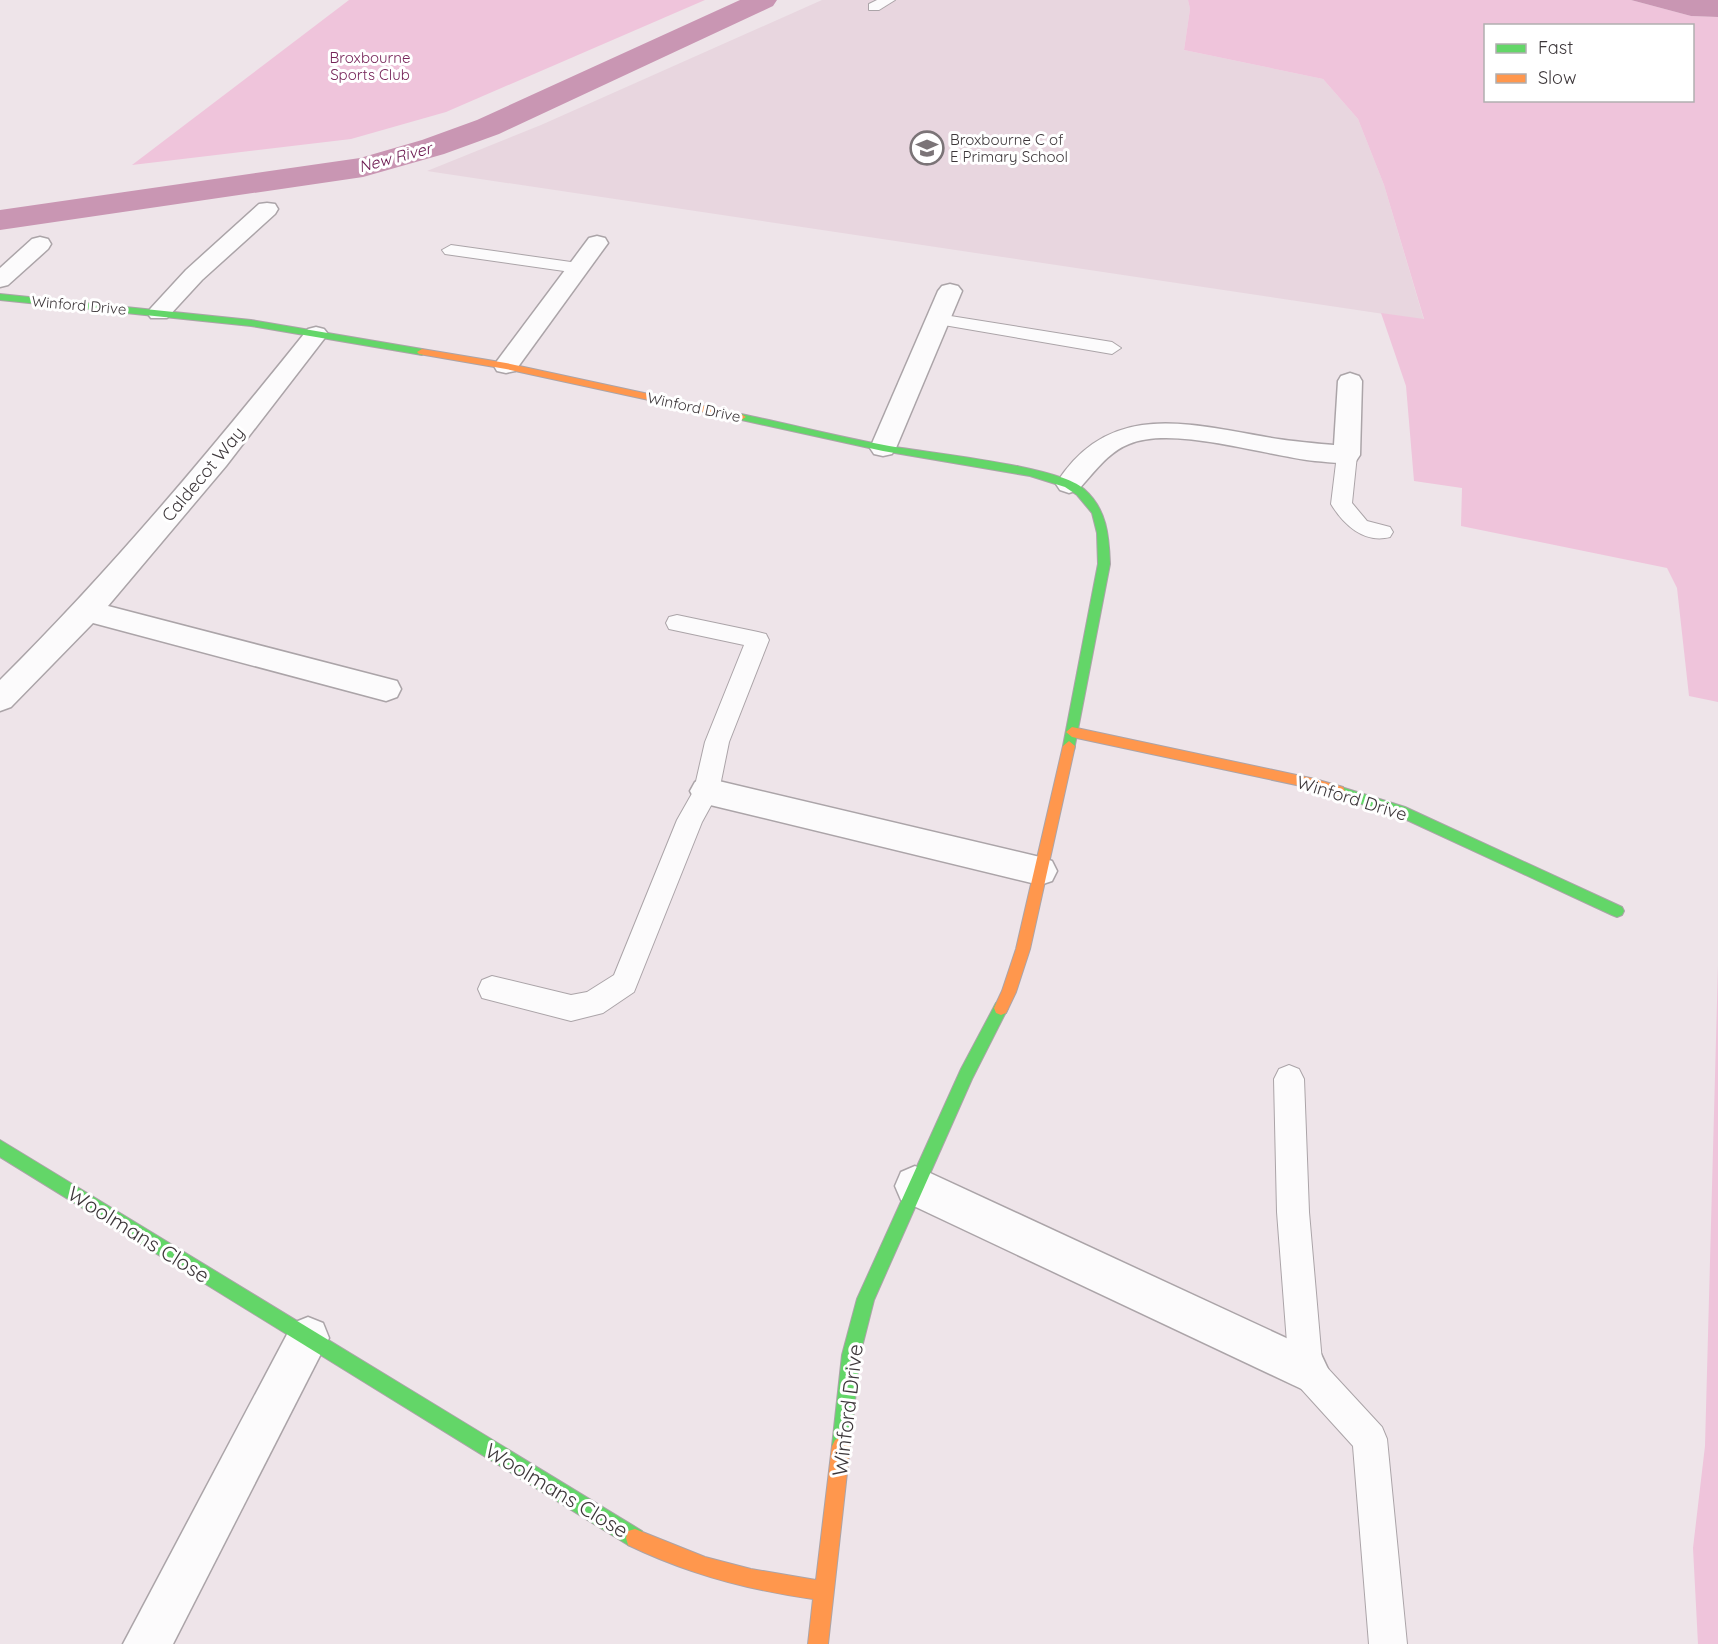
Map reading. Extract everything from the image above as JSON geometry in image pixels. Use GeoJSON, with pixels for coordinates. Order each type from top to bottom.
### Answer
{"type":"FeatureCollection","features":[{"type":"Feature","properties":{"kind":"street"},"geometry":{"type":"LineString","coordinates":[[159,313],[194,275],[267,209]]}},
{"type":"Feature","properties":{"kind":"street"},"geometry":{"type":"LineString","coordinates":[[506,366],[597,243]]}},
{"type":"Feature","properties":{"kind":"street"},"geometry":{"type":"LineString","coordinates":[[0,280],[40,244]]}},
{"type":"Feature","properties":{"kind":"street"},"geometry":{"type":"LineString","coordinates":[[883,448],[950,291]]}},
{"type":"Feature","properties":{"kind":"street","name":"Winford Drive"},"geometry":{"type":"LineString","coordinates":[[0,297],[250,323],[506,366],[883,448],[1031,473],[1069,484],[1081,492],[1097,512],[1103,533],[1104,564],[1072,732],[1023,949],[1009,992],[966,1074],[866,1299],[851,1355],[818,1644]]}},
{"type":"Feature","properties":{"kind":"street","name":"Caldecot Way"},"geometry":{"type":"LineString","coordinates":[[0,699],[87,611],[217,460],[316,334]]}},
{"type":"Feature","properties":{"kind":"street"},"geometry":{"type":"LineString","coordinates":[[1069,484],[1108,445],[1120,437],[1148,432],[1178,432],[1290,450],[1347,455],[1350,381]]}},
{"type":"Feature","properties":{"kind":"street"},"geometry":{"type":"LineString","coordinates":[[87,611],[386,689]]}},
{"type":"Feature","properties":{"kind":"street","name":"Winford Drive"},"geometry":{"type":"LineString","coordinates":[[1072,732],[1315,784],[1400,811],[1617,911]]}},
{"type":"Feature","properties":{"kind":"street"},"geometry":{"type":"LineString","coordinates":[[706,791],[1040,871]]}},
{"type":"Feature","properties":{"kind":"street","name":"Woolmans Close"},"geometry":{"type":"LineString","coordinates":[[0,1148],[637,1539],[711,1571],[752,1581],[825,1591]]}},
{"type":"Feature","properties":{"kind":"street"},"geometry":{"type":"LineString","coordinates":[[915,1186],[1306,1369]]}},
{"type":"Feature","properties":{"kind":"street"},"geometry":{"type":"LineString","coordinates":[[147,1644],[308,1338]]}},
{"type":"Feature","properties":{"kind":"lane"},"geometry":{"type":"LineString","coordinates":[[874,7],[888,0]]}},
{"type":"Feature","properties":{"kind":"lane"},"geometry":{"type":"LineString","coordinates":[[451,250],[578,268]]}},
{"type":"Feature","properties":{"kind":"lane"},"geometry":{"type":"LineString","coordinates":[[938,319],[1112,348]]}},
{"type":"Feature","properties":{"kind":"lane"},"geometry":{"type":"LineString","coordinates":[[1347,455],[1341,504],[1360,526],[1382,532]]}},
{"type":"Feature","properties":{"kind":"lane"},"geometry":{"type":"LineString","coordinates":[[492,989],[571,1008],[593,1004],[624,983],[690,820],[706,791],[717,742],[758,640],[677,623]]}},
{"type":"Feature","properties":{"kind":"lane"},"geometry":{"type":"LineString","coordinates":[[1290,1079],[1293,1212],[1306,1369],[1370,1439],[1388,1644]]}},
{"type":"Feature","properties":{"kind":"shaded area","name":"Broxbourne C of E Primary School"},"geometry":{"type":"Polygon","coordinates":[[[822,0],[1188,0],[1190,9],[1184,50],[1323,79],[1358,119],[1384,185],[1424,320],[427,171],[541,125],[822,0]]]}},
{"type":"Feature","properties":{"kind":"shaded area"},"geometry":{"type":"Polygon","coordinates":[[[1631,0],[1718,0],[1718,17],[1691,16],[1631,0]]]}},
{"type":"Feature","properties":{"kind":"green space","name":"Broxbourne Sports Club"},"geometry":{"type":"Polygon","coordinates":[[[349,0],[705,0],[446,112],[351,139],[132,165],[349,0]]]}},
{"type":"Feature","properties":{"kind":"green space"},"geometry":{"type":"Polygon","coordinates":[[[1188,0],[1631,0],[1691,16],[1718,17],[1718,702],[1689,696],[1677,588],[1667,568],[1461,526],[1462,488],[1414,481],[1406,386],[1381,313],[1424,319],[1384,185],[1358,119],[1323,79],[1184,50],[1190,9],[1188,0]]]}},
{"type":"Feature","properties":{"kind":"green space"},"geometry":{"type":"Polygon","coordinates":[[[1718,965],[1718,1644],[1698,1644],[1693,1548],[1705,1446],[1718,965]]]}},
{"type":"Feature","properties":{"kind":"waterway","name":"New River"},"geometry":{"type":"LineString","coordinates":[[0,220],[363,167],[433,147],[488,127],[763,0]]}},
{"type":"Feature","properties":{"kind":"traffic: fast"},"geometry":{"type":"LineString","coordinates":[[0,297],[251,323],[422,352]]}},
{"type":"Feature","properties":{"kind":"traffic: fast"},"geometry":{"type":"LineString","coordinates":[[741,417],[883,448],[1031,473],[1069,484],[1081,492],[1097,512],[1103,533],[1104,564],[1069,746]]}},
{"type":"Feature","properties":{"kind":"traffic: fast"},"geometry":{"type":"LineString","coordinates":[[1338,791],[1400,811],[1617,911]]}},
{"type":"Feature","properties":{"kind":"traffic: fast"},"geometry":{"type":"LineString","coordinates":[[841,1446],[851,1355],[866,1299],[966,1074],[1001,1008]]}},
{"type":"Feature","properties":{"kind":"traffic: fast"},"geometry":{"type":"LineString","coordinates":[[0,1148],[635,1538]]}},
{"type":"Feature","properties":{"kind":"traffic: slow"},"geometry":{"type":"LineString","coordinates":[[422,352],[506,366],[741,417]]}},
{"type":"Feature","properties":{"kind":"traffic: slow"},"geometry":{"type":"LineString","coordinates":[[1072,732],[1315,784],[1338,791]]}},
{"type":"Feature","properties":{"kind":"traffic: slow"},"geometry":{"type":"LineString","coordinates":[[1001,1008],[1009,992],[1023,949],[1069,746]]}},
{"type":"Feature","properties":{"kind":"traffic: slow"},"geometry":{"type":"LineString","coordinates":[[818,1644],[841,1446]]}},
{"type":"Feature","properties":{"kind":"traffic: slow"},"geometry":{"type":"LineString","coordinates":[[635,1538],[682,1559],[728,1574],[825,1591]]}},
{"type":"Feature","properties":{"kind":"place","name":"Broxbourne C of E Primary School"},"geometry":{"type":"Point","coordinates":[927,148]}}]}
